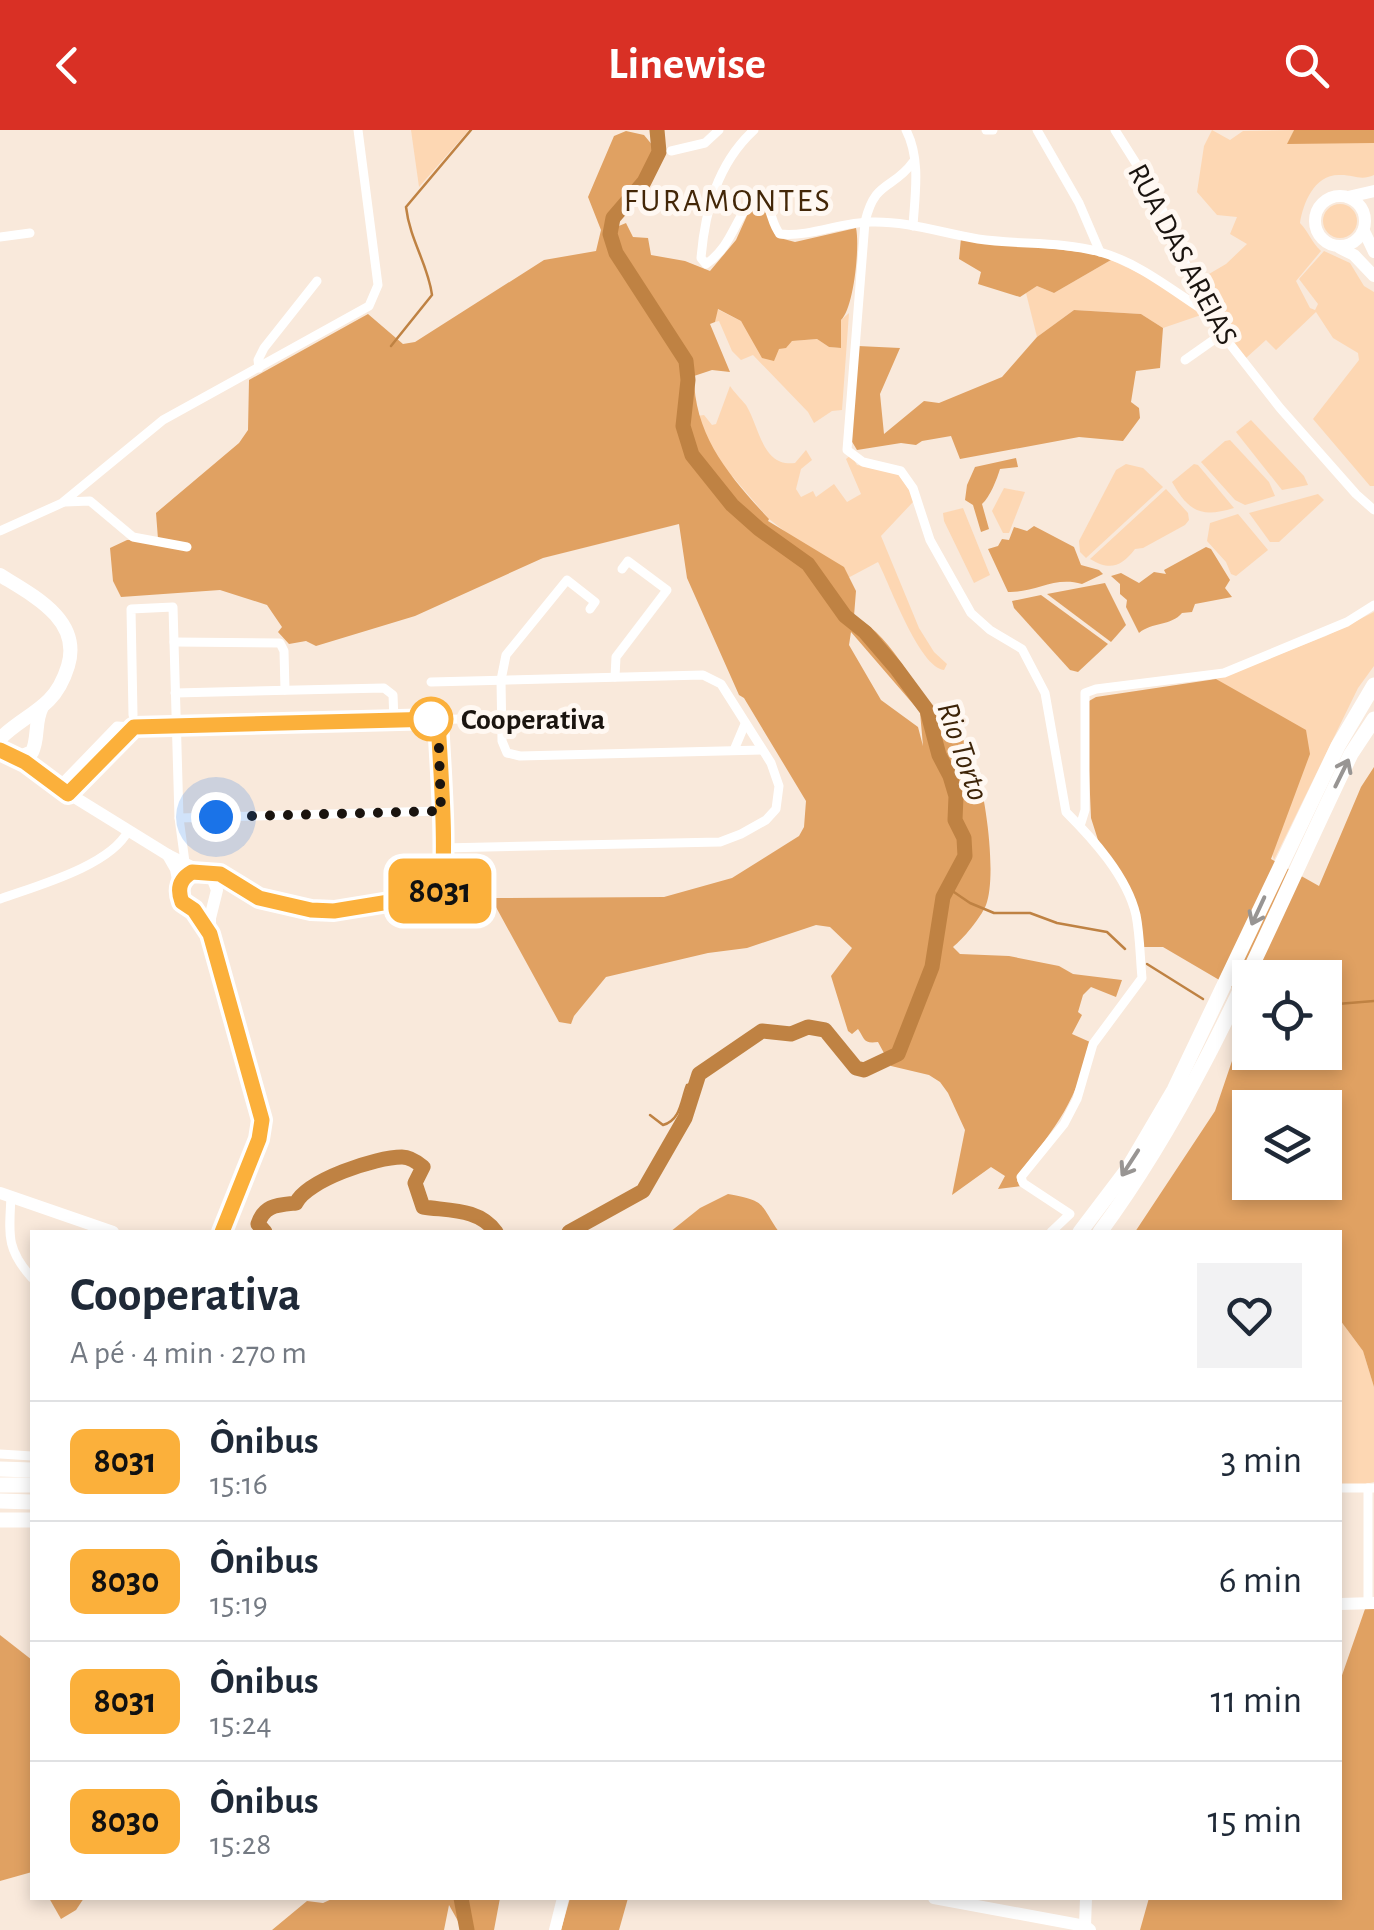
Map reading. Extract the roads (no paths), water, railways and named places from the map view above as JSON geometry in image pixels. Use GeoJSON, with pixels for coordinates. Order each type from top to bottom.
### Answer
{"type":"FeatureCollection","features":[{"type":"Feature","properties":{"kind":"highway"},"geometry":{"type":"LineString","coordinates":[[1101,1230],[1140,1177],[1307,826],[1338,746],[1374,685]]}},
{"type":"Feature","properties":{"kind":"highway"},"geometry":{"type":"LineString","coordinates":[[1307,826],[1374,719]]}},
{"type":"Feature","properties":{"kind":"highway"},"geometry":{"type":"LineString","coordinates":[[1082,1230],[1181,1093]]}},
{"type":"Feature","properties":{"kind":"highway"},"geometry":{"type":"LineString","coordinates":[[0,1469],[30,1470]]}},
{"type":"Feature","properties":{"kind":"highway"},"geometry":{"type":"LineString","coordinates":[[0,1484],[30,1486]]}},
{"type":"Feature","properties":{"kind":"highway"},"geometry":{"type":"LineString","coordinates":[[0,1501],[30,1502]]}},
{"type":"Feature","properties":{"kind":"highway"},"geometry":{"type":"LineString","coordinates":[[0,1520],[30,1520]]}},
{"type":"Feature","properties":{"kind":"main road"},"geometry":{"type":"LineString","coordinates":[[0,574],[58,616],[70,633],[72,648],[64,677],[36,722],[35,742],[28,756],[9,754],[3,744],[6,733],[43,706]]}},
{"type":"Feature","properties":{"kind":"main road"},"geometry":{"type":"LineString","coordinates":[[6,733],[24,726],[35,742]]}},
{"type":"Feature","properties":{"kind":"street"},"geometry":{"type":"LineString","coordinates":[[0,531],[62,502],[147,431],[360,314],[376,294],[358,130]]}},
{"type":"Feature","properties":{"kind":"street"},"geometry":{"type":"LineString","coordinates":[[670,150],[705,143],[718,130]]}},
{"type":"Feature","properties":{"kind":"street"},"geometry":{"type":"LineString","coordinates":[[754,130],[716,184],[706,220],[702,262],[710,263],[734,236],[744,211],[756,196],[766,200],[780,234],[794,236],[865,222],[1100,252],[1138,268],[1214,317]]}},
{"type":"Feature","properties":{"kind":"street"},"geometry":{"type":"LineString","coordinates":[[906,130],[911,139],[917,182],[913,226]]}},
{"type":"Feature","properties":{"kind":"street"},"geometry":{"type":"LineString","coordinates":[[1037,130],[1079,203],[1100,252]]}},
{"type":"Feature","properties":{"kind":"street","name":"RUA DAS AREIAS"},"geometry":{"type":"LineString","coordinates":[[1115,130],[1156,195],[1186,268],[1222,334],[1292,421],[1374,510]]}},
{"type":"Feature","properties":{"kind":"street"},"geometry":{"type":"LineString","coordinates":[[912,162],[904,173],[876,192],[865,222],[846,445],[851,455],[863,462],[901,470],[915,494],[930,540],[972,613],[990,630],[1022,648],[1045,693],[1066,812],[1081,823],[1128,894],[1136,914],[1142,978],[1093,1044],[1077,1099],[1064,1124],[1021,1177],[1023,1183],[1070,1214],[1054,1230]]}},
{"type":"Feature","properties":{"kind":"street"},"geometry":{"type":"LineString","coordinates":[[1368,221],[1353,243],[1338,246],[1330,245],[1318,234],[1315,217],[1331,197],[1374,191]]}},
{"type":"Feature","properties":{"kind":"street"},"geometry":{"type":"LineString","coordinates":[[1348,196],[1361,206],[1368,221],[1374,252]]}},
{"type":"Feature","properties":{"kind":"street"},"geometry":{"type":"LineString","coordinates":[[0,238],[30,233]]}},
{"type":"Feature","properties":{"kind":"street"},"geometry":{"type":"LineString","coordinates":[[1338,246],[1354,254],[1374,276]]}},
{"type":"Feature","properties":{"kind":"street"},"geometry":{"type":"LineString","coordinates":[[260,368],[258,360],[264,348],[317,281]]}},
{"type":"Feature","properties":{"kind":"street"},"geometry":{"type":"LineString","coordinates":[[1185,360],[1222,334]]}},
{"type":"Feature","properties":{"kind":"street"},"geometry":{"type":"LineString","coordinates":[[62,502],[90,500],[132,536],[186,546]]}},
{"type":"Feature","properties":{"kind":"street"},"geometry":{"type":"LineString","coordinates":[[615,677],[616,658],[666,590],[628,561],[622,569]]}},
{"type":"Feature","properties":{"kind":"street"},"geometry":{"type":"LineString","coordinates":[[590,610],[596,602],[567,580],[506,655],[501,680],[502,741],[508,753],[520,756],[762,750]]}},
{"type":"Feature","properties":{"kind":"street"},"geometry":{"type":"LineString","coordinates":[[1081,823],[1086,810],[1085,693],[1224,673],[1348,622],[1374,606]]}},
{"type":"Feature","properties":{"kind":"street"},"geometry":{"type":"LineString","coordinates":[[134,715],[131,609],[173,607],[180,849],[185,865]]}},
{"type":"Feature","properties":{"kind":"street"},"geometry":{"type":"LineString","coordinates":[[174,642],[280,643],[284,651],[285,690]]}},
{"type":"Feature","properties":{"kind":"street"},"geometry":{"type":"LineString","coordinates":[[431,682],[703,674],[714,678],[746,724],[779,786],[776,809],[754,827],[720,842],[442,848]]}},
{"type":"Feature","properties":{"kind":"street"},"geometry":{"type":"LineString","coordinates":[[175,693],[384,688],[393,695],[394,721]]}},
{"type":"Feature","properties":{"kind":"street"},"geometry":{"type":"LineString","coordinates":[[63,790],[111,740],[117,726],[502,718]]}},
{"type":"Feature","properties":{"kind":"street"},"geometry":{"type":"LineString","coordinates":[[9,754],[185,865],[278,905],[334,911],[438,894],[442,888],[438,719]]}},
{"type":"Feature","properties":{"kind":"street"},"geometry":{"type":"LineString","coordinates":[[734,750],[746,724]]}},
{"type":"Feature","properties":{"kind":"street"},"geometry":{"type":"LineString","coordinates":[[35,742],[40,773]]}},
{"type":"Feature","properties":{"kind":"street"},"geometry":{"type":"LineString","coordinates":[[179,818],[441,811]]}},
{"type":"Feature","properties":{"kind":"street"},"geometry":{"type":"LineString","coordinates":[[0,898],[100,858],[118,846],[128,830]]}},
{"type":"Feature","properties":{"kind":"street"},"geometry":{"type":"LineString","coordinates":[[168,855],[176,870],[182,902],[194,910],[210,934],[262,1120],[259,1139],[226,1229]]}},
{"type":"Feature","properties":{"kind":"street"},"geometry":{"type":"LineString","coordinates":[[179,888],[186,876],[212,877]]}},
{"type":"Feature","properties":{"kind":"street"},"geometry":{"type":"LineString","coordinates":[[210,934],[216,897],[212,877]]}},
{"type":"Feature","properties":{"kind":"street"},"geometry":{"type":"LineString","coordinates":[[194,910],[213,903]]}},
{"type":"Feature","properties":{"kind":"street"},"geometry":{"type":"LineString","coordinates":[[30,1276],[16,1260],[10,1244],[6,1195],[107,1230]]}},
{"type":"Feature","properties":{"kind":"street"},"geometry":{"type":"LineString","coordinates":[[0,1454],[30,1456]]}},
{"type":"Feature","properties":{"kind":"street"},"geometry":{"type":"LineString","coordinates":[[1342,1488],[1371,1488],[1371,1603],[1342,1604]]}},
{"type":"Feature","properties":{"kind":"street"},"geometry":{"type":"LineString","coordinates":[[554,1930],[562,1900]]}},
{"type":"Feature","properties":{"kind":"street"},"geometry":{"type":"LineString","coordinates":[[944,1900],[1088,1928],[1086,1900]]}},
{"type":"Feature","properties":{"kind":"waterway"},"geometry":{"type":"LineString","coordinates":[[391,346],[432,295],[406,207],[471,130]]}},
{"type":"Feature","properties":{"kind":"waterway","name":"Rio Torto"},"geometry":{"type":"LineString","coordinates":[[573,1230],[643,1191],[685,1118],[699,1074],[762,1031],[791,1034],[808,1027],[825,1030],[856,1068],[864,1070],[898,1054],[932,967],[943,897],[965,856],[964,838],[955,820],[956,796],[939,755],[927,710],[865,632],[845,616],[808,564],[732,505],[692,455],[683,426],[686,361],[616,253],[610,234],[613,218],[644,182],[659,152],[657,130]]}},
{"type":"Feature","properties":{"kind":"waterway"},"geometry":{"type":"LineString","coordinates":[[948,888],[994,913],[1030,913],[1057,923],[1107,932],[1125,949]]}},
{"type":"Feature","properties":{"kind":"waterway"},"geometry":{"type":"LineString","coordinates":[[1147,964],[1203,999]]}},
{"type":"Feature","properties":{"kind":"waterway"},"geometry":{"type":"LineString","coordinates":[[1342,1004],[1374,1001]]}},
{"type":"Feature","properties":{"kind":"waterway"},"geometry":{"type":"LineString","coordinates":[[650,1115],[663,1125],[669,1122],[677,1114],[687,1085],[697,1083]]}},
{"type":"Feature","properties":{"kind":"waterway","name":"Rio Torto"},"geometry":{"type":"LineString","coordinates":[[263,1230],[258,1224],[268,1210],[296,1203],[328,1178],[376,1161],[402,1157],[423,1167],[415,1183],[423,1207],[472,1215],[494,1230]]}},
{"type":"Feature","properties":{"kind":"waterway","name":"Rio Torto"},"geometry":{"type":"LineString","coordinates":[[461,1900],[467,1930]]}},
{"type":"Feature","properties":{"kind":"place","name":"Cooperativa"},"geometry":{"type":"Point","coordinates":[431,719]}},
{"type":"Feature","properties":{"kind":"district","name":"FURAMONTES"},"geometry":{"type":"Point","coordinates":[728,200]}}]}
